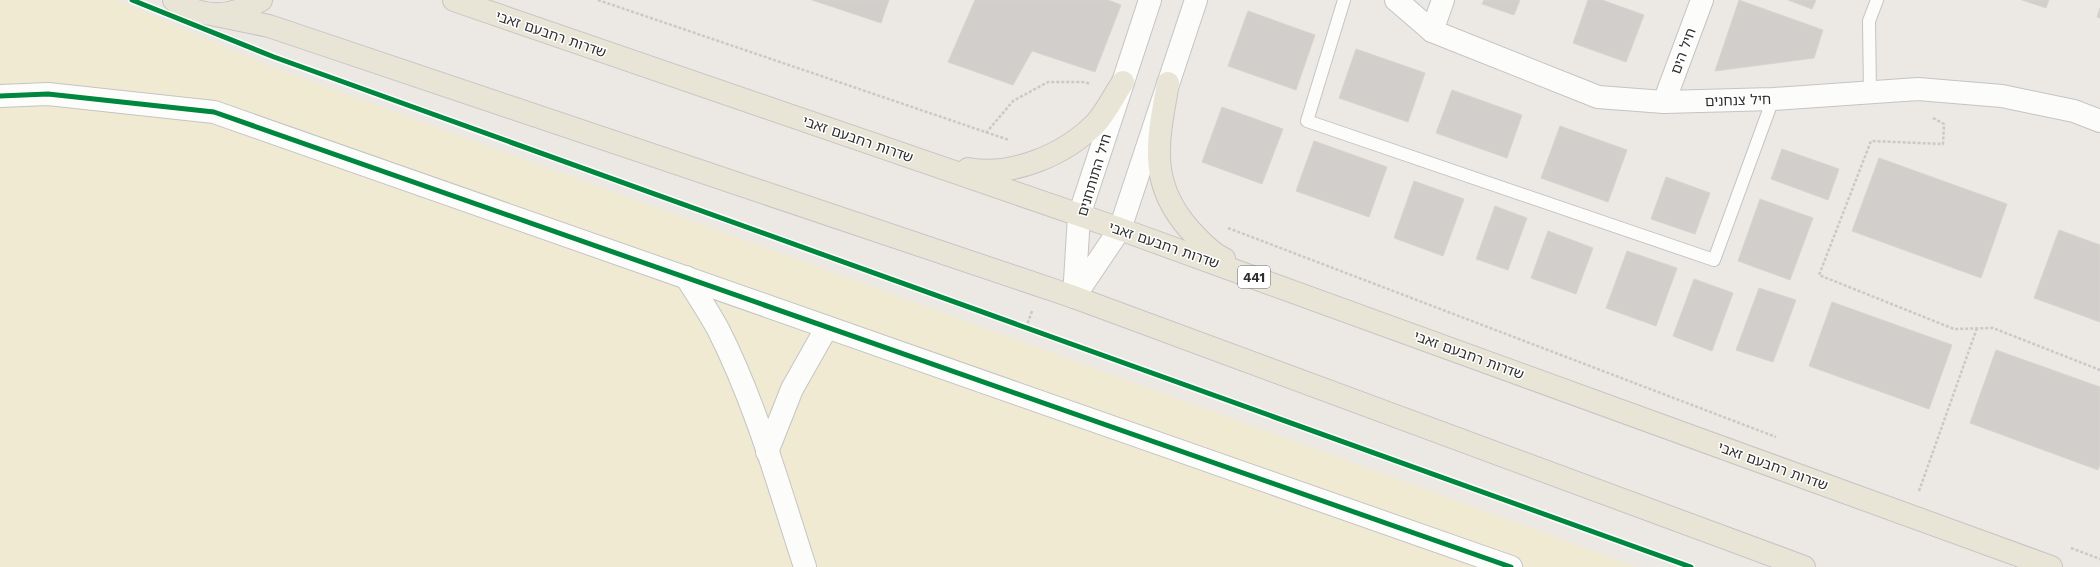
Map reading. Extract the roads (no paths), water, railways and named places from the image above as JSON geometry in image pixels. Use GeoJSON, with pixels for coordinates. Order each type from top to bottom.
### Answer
{"type":"FeatureCollection","features":[{"type":"Feature","properties":{"kind":"main road"},"geometry":{"type":"LineString","coordinates":[[174,0],[189,10],[241,19],[269,26],[1074,297],[1804,567]]}},
{"type":"Feature","properties":{"kind":"main road"},"geometry":{"type":"LineString","coordinates":[[216,15],[245,10],[261,0]]}},
{"type":"Feature","properties":{"kind":"main road","name":"שדרות רחבעם זאבי"},"geometry":{"type":"LineString","coordinates":[[454,0],[1120,229],[2051,567]]}},
{"type":"Feature","properties":{"kind":"main road"},"geometry":{"type":"LineString","coordinates":[[1168,83],[1158,138],[1158,168],[1169,200],[1181,220],[1198,239],[1220,257],[1283,287]]}},
{"type":"Feature","properties":{"kind":"main road"},"geometry":{"type":"LineString","coordinates":[[916,159],[970,169],[997,171],[1039,160],[1083,136],[1098,121],[1119,88]]}},
{"type":"Feature","properties":{"kind":"street","name":"חיל התותחנים"},"geometry":{"type":"LineString","coordinates":[[1074,297],[1080,216],[1119,88],[1150,0]]}},
{"type":"Feature","properties":{"kind":"street"},"geometry":{"type":"LineString","coordinates":[[1074,297],[1120,229],[1196,0]]}},
{"type":"Feature","properties":{"kind":"street","name":"חיל צנחנים"},"geometry":{"type":"LineString","coordinates":[[1396,0],[1432,31],[1598,97],[1664,102],[1773,99],[1918,89],[2002,96],[2074,111],[2100,121]]}},
{"type":"Feature","properties":{"kind":"street"},"geometry":{"type":"LineString","coordinates":[[1432,31],[1443,0]]}},
{"type":"Feature","properties":{"kind":"street","name":"חיל הים"},"geometry":{"type":"LineString","coordinates":[[1664,102],[1702,0]]}},
{"type":"Feature","properties":{"kind":"street"},"geometry":{"type":"LineString","coordinates":[[0,96],[48,94],[214,112],[1511,567]]}},
{"type":"Feature","properties":{"kind":"street"},"geometry":{"type":"LineString","coordinates":[[686,277],[718,329],[739,378],[767,452],[805,567]]}},
{"type":"Feature","properties":{"kind":"street"},"geometry":{"type":"LineString","coordinates":[[767,452],[792,390],[827,327]]}},
{"type":"Feature","properties":{"kind":"lane"},"geometry":{"type":"LineString","coordinates":[[1344,0],[1307,121],[1714,260],[1773,99]]}},
{"type":"Feature","properties":{"kind":"lane"},"geometry":{"type":"LineString","coordinates":[[1870,92],[1868,21],[1877,0]]}}]}
